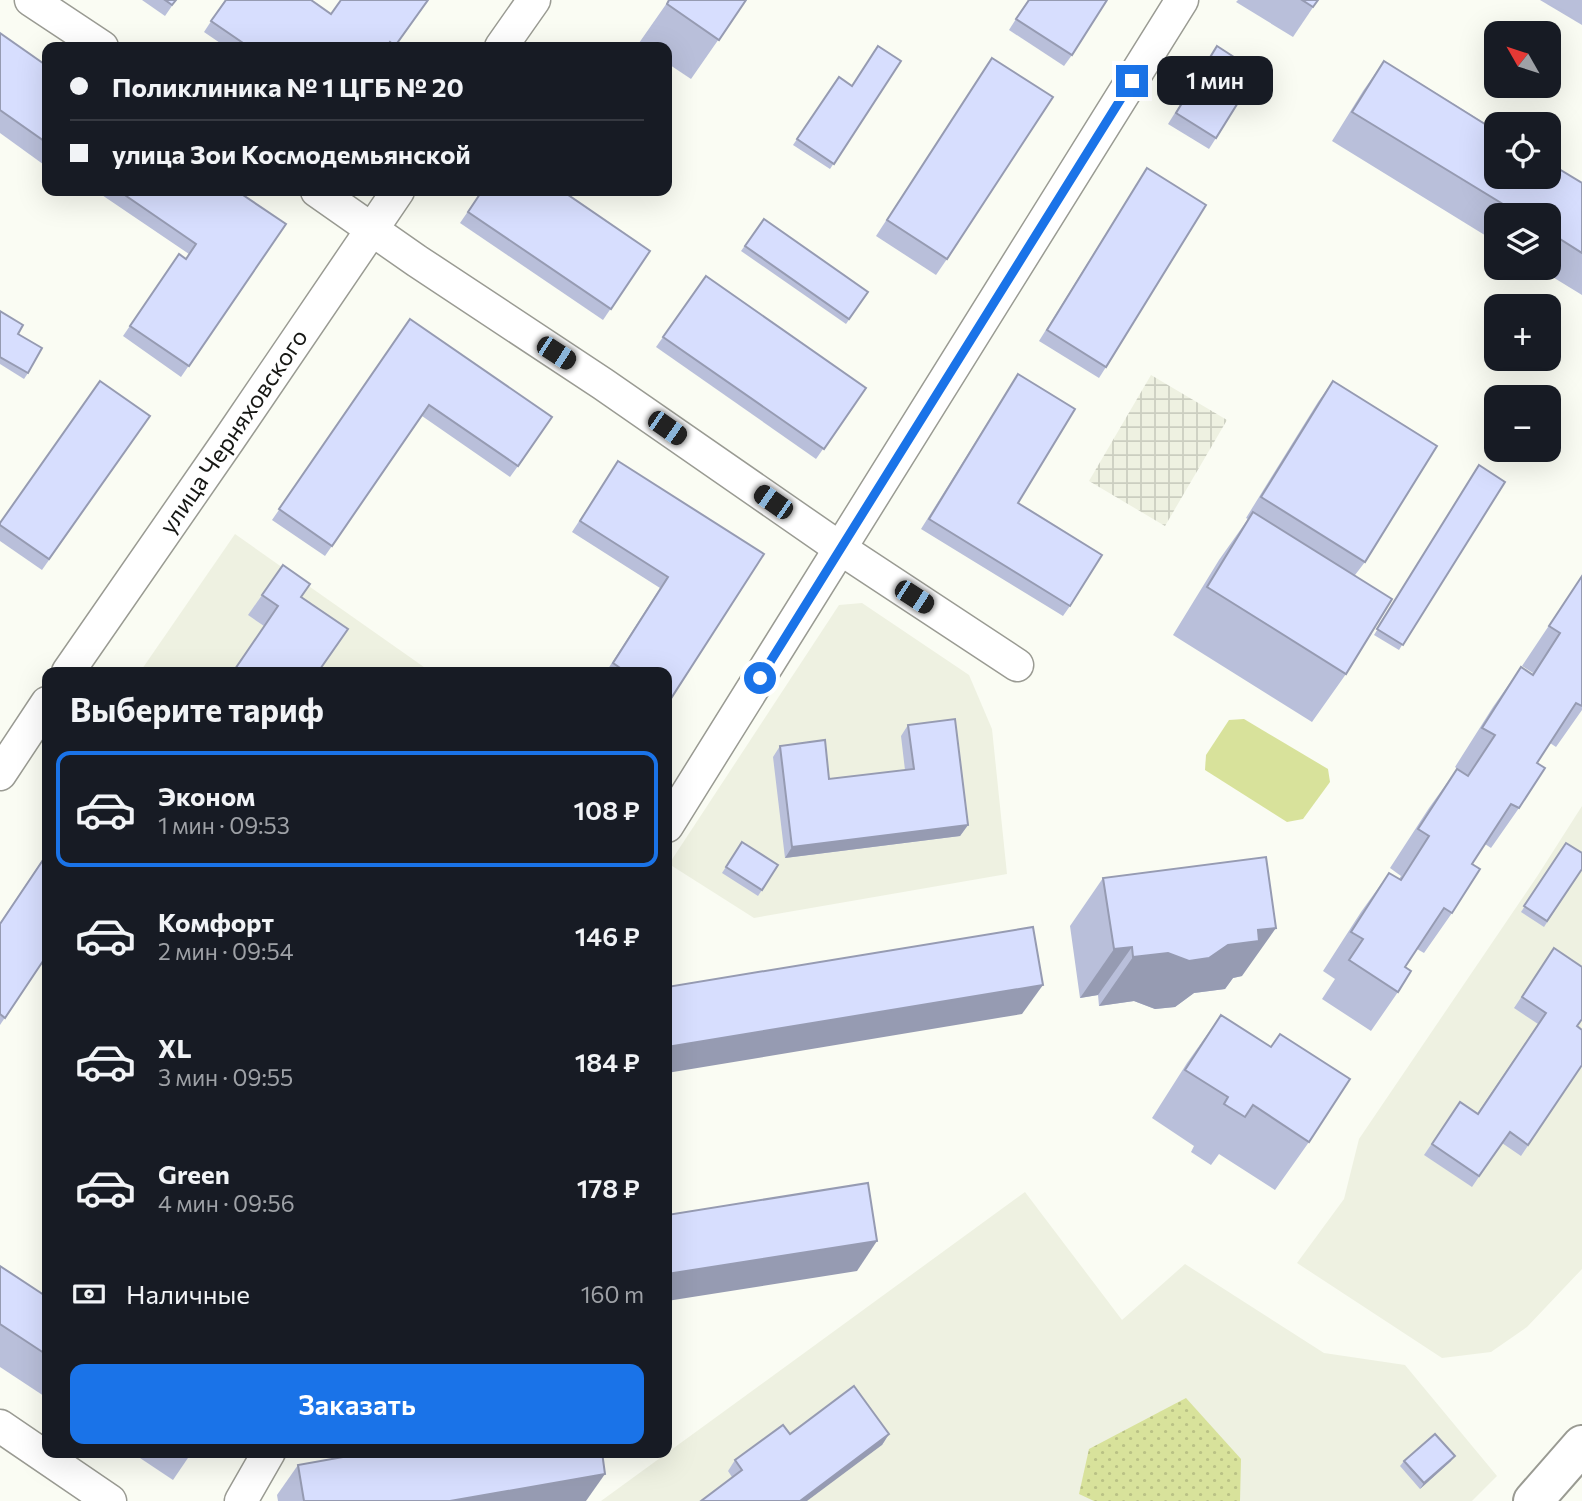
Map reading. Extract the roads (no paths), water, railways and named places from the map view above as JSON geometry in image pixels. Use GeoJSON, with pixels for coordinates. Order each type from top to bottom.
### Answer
{"type":"FeatureCollection","features":[{"type":"Feature","properties":{"kind":"street"},"geometry":{"type":"LineString","coordinates":[[32,0],[95,42]]}},
{"type":"Feature","properties":{"kind":"street"},"geometry":{"type":"LineString","coordinates":[[505,42],[534,0]]}},
{"type":"Feature","properties":{"kind":"street"},"geometry":{"type":"LineString","coordinates":[[672,819],[1182,0]]}},
{"type":"Feature","properties":{"kind":"street"},"geometry":{"type":"LineString","coordinates":[[324,196],[841,549],[1017,665]]}},
{"type":"Feature","properties":{"kind":"street","name":"улица Черняховского"},"geometry":{"type":"LineString","coordinates":[[71,667],[395,196]]}},
{"type":"Feature","properties":{"kind":"street"},"geometry":{"type":"LineString","coordinates":[[0,774],[42,711]]}},
{"type":"Feature","properties":{"kind":"street"},"geometry":{"type":"LineString","coordinates":[[0,1426],[42,1455]]}},
{"type":"Feature","properties":{"kind":"street"},"geometry":{"type":"LineString","coordinates":[[1533,1501],[1582,1445]]}},
{"type":"Feature","properties":{"kind":"street"},"geometry":{"type":"LineString","coordinates":[[47,1458],[110,1501]]}},
{"type":"Feature","properties":{"kind":"street"},"geometry":{"type":"LineString","coordinates":[[241,1501],[266,1458]]}}]}
